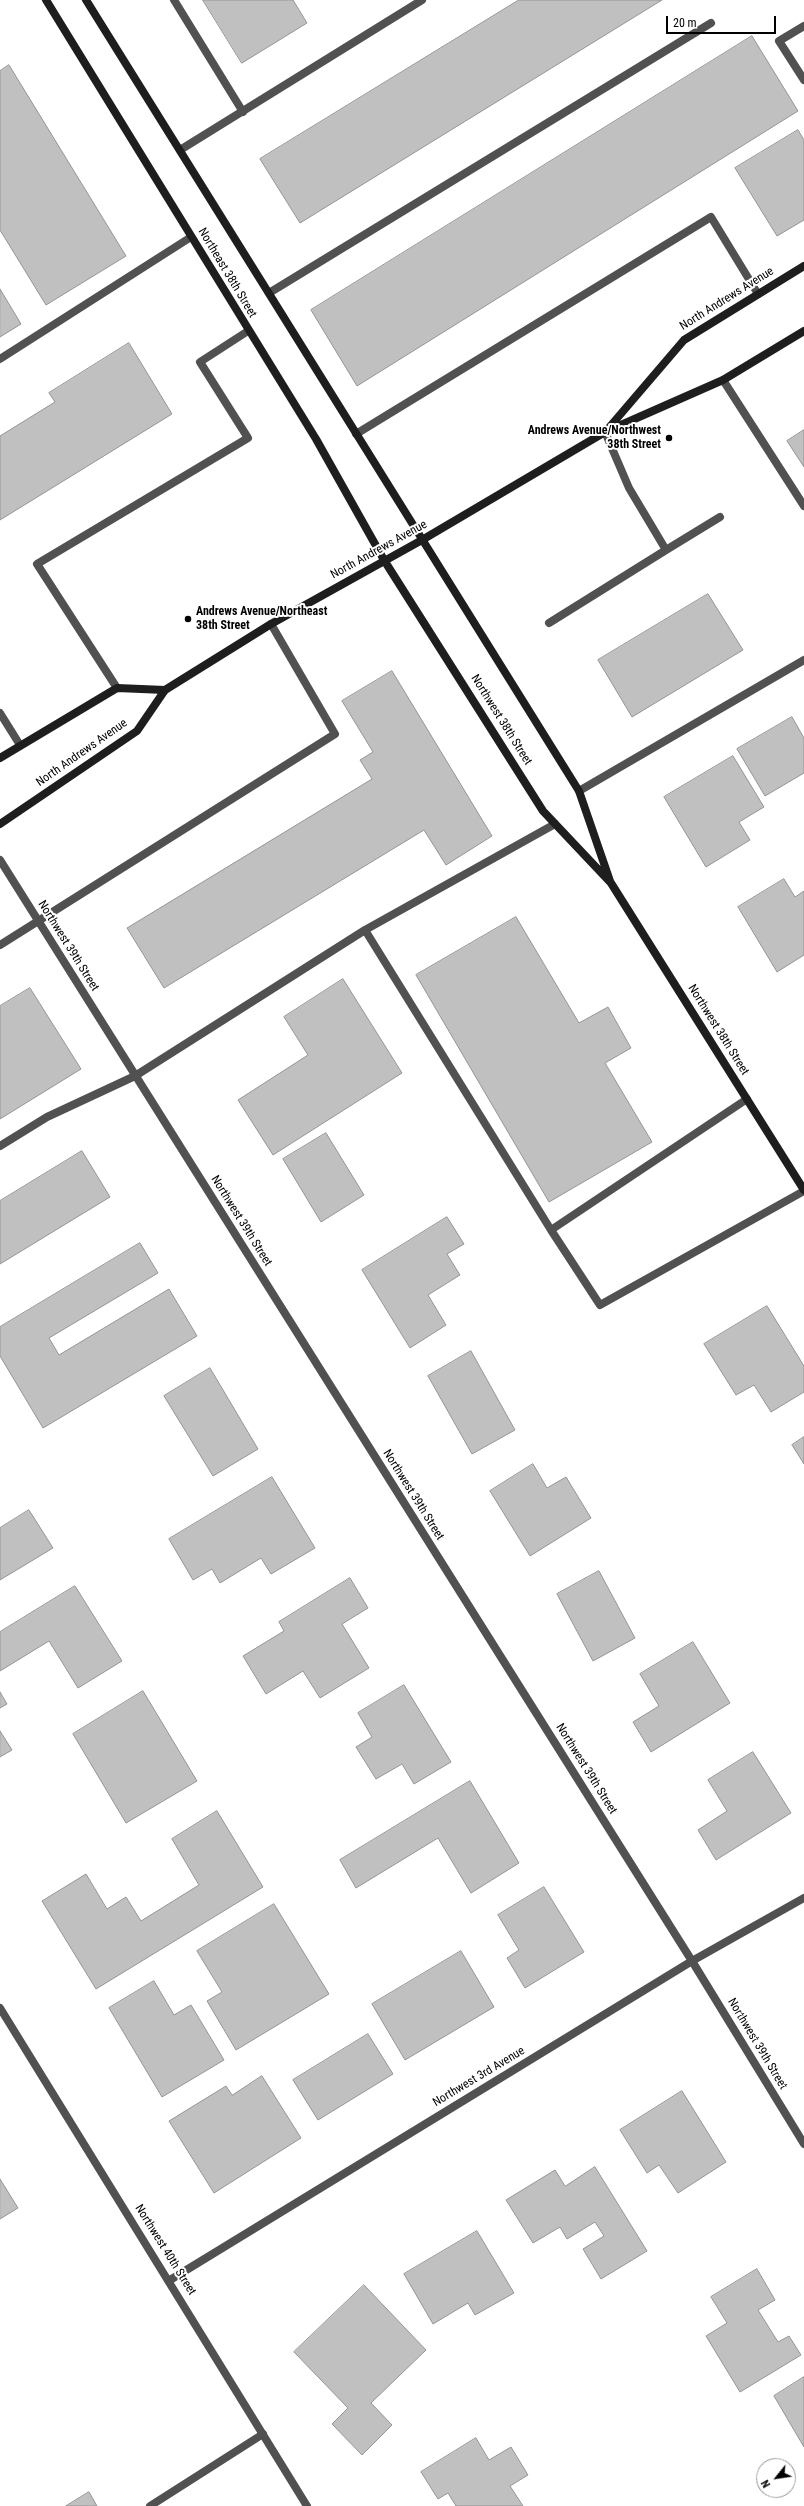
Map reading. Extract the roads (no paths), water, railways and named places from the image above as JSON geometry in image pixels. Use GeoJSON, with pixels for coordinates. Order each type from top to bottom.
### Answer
{"type":"FeatureCollection","features":[{"type":"Feature","properties":{"kind":"street","name":"Northeast 38th Street"},"geometry":{"type":"LineString","coordinates":[[46,0],[248,330],[316,438],[384,560]]}},
{"type":"Feature","properties":{"kind":"street","name":"Northeast 38th Street"},"geometry":{"type":"LineString","coordinates":[[86,0],[422,540]]}},
{"type":"Feature","properties":{"kind":"street"},"geometry":{"type":"LineString","coordinates":[[174,0],[242,112]]}},
{"type":"Feature","properties":{"kind":"street"},"geometry":{"type":"LineString","coordinates":[[180,150],[422,0]]}},
{"type":"Feature","properties":{"kind":"street"},"geometry":{"type":"LineString","coordinates":[[269,293],[711,23]]}},
{"type":"Feature","properties":{"kind":"street"},"geometry":{"type":"LineString","coordinates":[[804,26],[779,41],[804,80]]}},
{"type":"Feature","properties":{"kind":"street"},"geometry":{"type":"LineString","coordinates":[[356,434],[711,218],[758,294]]}},
{"type":"Feature","properties":{"kind":"street"},"geometry":{"type":"LineString","coordinates":[[0,359],[191,236]]}},
{"type":"Feature","properties":{"kind":"street","name":"North Andrews Avenue"},"geometry":{"type":"LineString","coordinates":[[605,432],[684,340],[804,266]]}},
{"type":"Feature","properties":{"kind":"street"},"geometry":{"type":"LineString","coordinates":[[117,688],[37,564],[248,438],[200,362],[248,330]]}},
{"type":"Feature","properties":{"kind":"street","name":"North Andrews Avenue"},"geometry":{"type":"LineString","coordinates":[[0,824],[137,731],[165,690],[271,624],[422,540],[605,432],[723,380],[804,331]]}},
{"type":"Feature","properties":{"kind":"street"},"geometry":{"type":"LineString","coordinates":[[723,380],[804,506]]}},
{"type":"Feature","properties":{"kind":"street"},"geometry":{"type":"LineString","coordinates":[[605,432],[629,488],[666,550]]}},
{"type":"Feature","properties":{"kind":"street"},"geometry":{"type":"LineString","coordinates":[[549,623],[720,517]]}},
{"type":"Feature","properties":{"kind":"street","name":"Northwest 38th Street"},"geometry":{"type":"LineString","coordinates":[[422,540],[579,791],[611,883]]}},
{"type":"Feature","properties":{"kind":"street","name":"Northwest 38th Street"},"geometry":{"type":"LineString","coordinates":[[384,560],[543,810],[611,883],[804,1190]]}},
{"type":"Feature","properties":{"kind":"street"},"geometry":{"type":"LineString","coordinates":[[0,945],[39,922],[335,734],[271,624]]}},
{"type":"Feature","properties":{"kind":"street"},"geometry":{"type":"LineString","coordinates":[[579,791],[804,660]]}},
{"type":"Feature","properties":{"kind":"street"},"geometry":{"type":"LineString","coordinates":[[0,758],[117,688],[165,690]]}},
{"type":"Feature","properties":{"kind":"street"},"geometry":{"type":"LineString","coordinates":[[0,713],[20,745]]}},
{"type":"Feature","properties":{"kind":"street"},"geometry":{"type":"LineString","coordinates":[[0,1146],[46,1117],[135,1076],[365,930],[555,824]]}},
{"type":"Feature","properties":{"kind":"street","name":"Northwest 39th Street"},"geometry":{"type":"LineString","coordinates":[[0,860],[692,1961],[804,2144]]}},
{"type":"Feature","properties":{"kind":"street"},"geometry":{"type":"LineString","coordinates":[[365,930],[551,1230],[600,1305],[804,1190]]}},
{"type":"Feature","properties":{"kind":"street"},"geometry":{"type":"LineString","coordinates":[[551,1230],[747,1099]]}},
{"type":"Feature","properties":{"kind":"street","name":"Northwest 3rd Avenue"},"geometry":{"type":"LineString","coordinates":[[170,2280],[692,1961],[804,1898]]}},
{"type":"Feature","properties":{"kind":"street","name":"Northwest 40th Street"},"geometry":{"type":"LineString","coordinates":[[0,2008],[170,2280],[307,2506]]}},
{"type":"Feature","properties":{"kind":"street"},"geometry":{"type":"LineString","coordinates":[[150,2506],[263,2434]]}},
{"type":"Feature","properties":{"kind":"place","name":"Andrews Avenue/Northwest 38th Street"},"geometry":{"type":"Point","coordinates":[669,438]}},
{"type":"Feature","properties":{"kind":"place","name":"Andrews Avenue/Northeast 38th Street"},"geometry":{"type":"Point","coordinates":[188,619]}}]}
